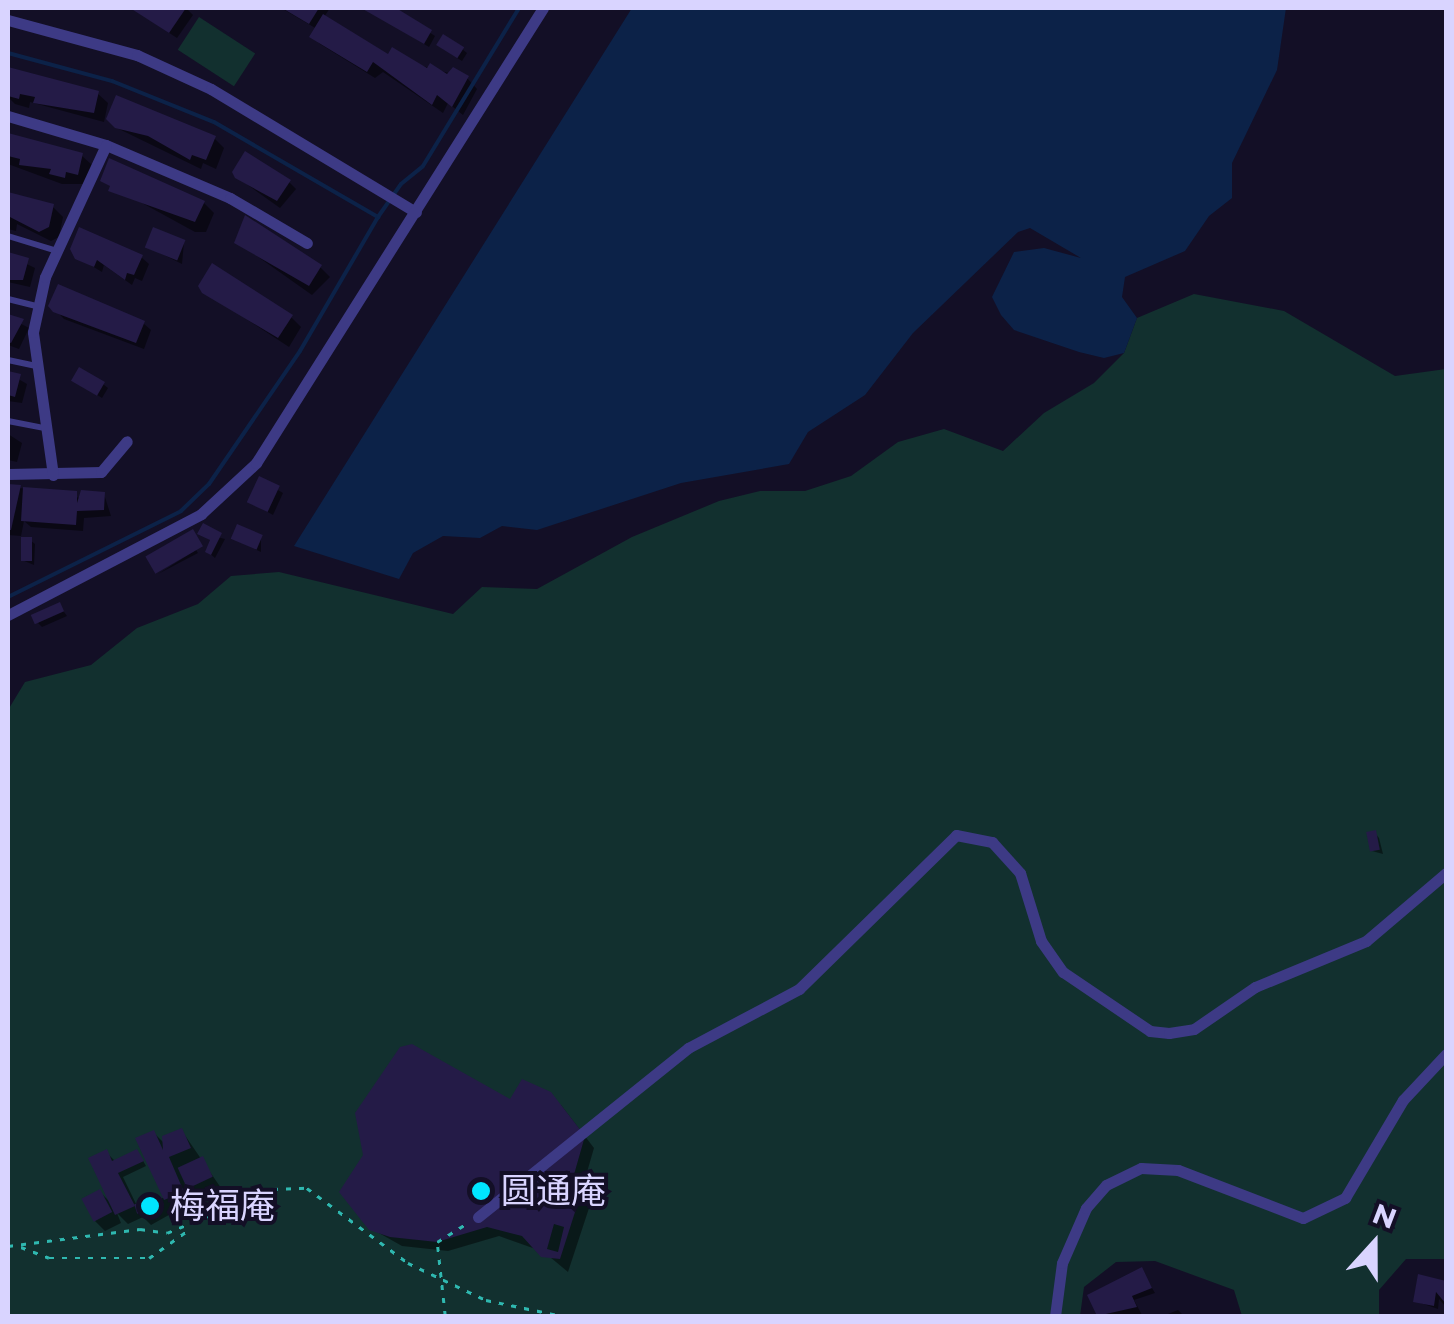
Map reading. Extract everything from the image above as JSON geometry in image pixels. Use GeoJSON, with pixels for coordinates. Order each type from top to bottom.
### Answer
{"type":"FeatureCollection","features":[{"type":"Feature","properties":{"kind":"street"},"geometry":{"type":"LineString","coordinates":[[8,616],[184,524],[229,492],[281,430],[543,8]]}},
{"type":"Feature","properties":{"kind":"street"},"geometry":{"type":"LineString","coordinates":[[8,20],[137,55],[211,88],[416,212]]}},
{"type":"Feature","properties":{"kind":"street"},"geometry":{"type":"LineString","coordinates":[[8,116],[106,145],[230,198],[307,243]]}},
{"type":"Feature","properties":{"kind":"street"},"geometry":{"type":"LineString","coordinates":[[53,474],[43,428],[33,332],[58,251],[106,145]]}},
{"type":"Feature","properties":{"kind":"street"},"geometry":{"type":"LineString","coordinates":[[8,474],[101,472],[127,441]]}},
{"type":"Feature","properties":{"kind":"street"},"geometry":{"type":"LineString","coordinates":[[478,1217],[688,1048],[798,989],[956,835],[992,842],[1020,873],[1042,941],[1064,972],[1150,1032],[1169,1034],[1194,1028],[1255,987],[1366,941],[1446,874]]}},
{"type":"Feature","properties":{"kind":"street"},"geometry":{"type":"LineString","coordinates":[[1055,1316],[1062,1263],[1086,1208],[1106,1185],[1141,1168],[1178,1170],[1304,1218],[1345,1198],[1403,1100],[1446,1054]]}},
{"type":"Feature","properties":{"kind":"lane"},"geometry":{"type":"LineString","coordinates":[[8,236],[58,251]]}},
{"type":"Feature","properties":{"kind":"lane"},"geometry":{"type":"LineString","coordinates":[[8,299],[39,306]]}},
{"type":"Feature","properties":{"kind":"lane"},"geometry":{"type":"LineString","coordinates":[[8,360],[38,366]]}},
{"type":"Feature","properties":{"kind":"lane"},"geometry":{"type":"LineString","coordinates":[[8,421],[43,428]]}},
{"type":"Feature","properties":{"kind":"path"},"geometry":{"type":"LineString","coordinates":[[8,1246],[188,1228],[273,1189],[308,1188],[408,1263],[442,1274],[486,1300],[562,1316]]}},
{"type":"Feature","properties":{"kind":"path"},"geometry":{"type":"LineString","coordinates":[[444,1316],[437,1242],[478,1217]]}},
{"type":"Feature","properties":{"kind":"path"},"geometry":{"type":"LineString","coordinates":[[21,1248],[49,1258],[148,1258],[182,1240],[188,1228]]}},
{"type":"Feature","properties":{"kind":"green space"},"geometry":{"type":"Polygon","coordinates":[[[199,17],[255,53],[234,86],[178,50],[199,17]]]}},
{"type":"Feature","properties":{"kind":"green space"},"geometry":{"type":"Polygon","coordinates":[[[1194,294],[1284,311],[1395,376],[1446,369],[1446,1259],[1406,1259],[1379,1290],[1379,1316],[1242,1316],[1234,1290],[1155,1261],[1116,1262],[1084,1287],[1080,1316],[8,1316],[8,710],[25,682],[91,665],[137,628],[198,604],[231,576],[279,572],[453,614],[482,587],[537,589],[632,537],[719,501],[760,491],[805,491],[851,476],[898,442],[944,429],[1003,451],[1044,413],[1094,383],[1124,353],[1137,318],[1194,294]]]}},
{"type":"Feature","properties":{"kind":"water"},"geometry":{"type":"Polygon","coordinates":[[[632,8],[1286,8],[1277,70],[1232,163],[1232,198],[1209,216],[1185,251],[1125,277],[1122,297],[1137,318],[1124,353],[1104,358],[1079,352],[1014,330],[1001,315],[992,297],[1014,252],[1044,248],[1081,258],[1030,228],[1018,232],[913,333],[865,395],[808,432],[789,464],[681,483],[537,530],[502,526],[480,538],[443,536],[413,553],[399,579],[294,546],[632,8]]]}},
{"type":"Feature","properties":{"kind":"building"},"geometry":{"type":"Polygon","coordinates":[[[130,8],[186,8],[169,33],[130,8]]]}},
{"type":"Feature","properties":{"kind":"building"},"geometry":{"type":"Polygon","coordinates":[[[282,8],[319,8],[309,24],[282,8]]]}},
{"type":"Feature","properties":{"kind":"building"},"geometry":{"type":"Polygon","coordinates":[[[361,8],[396,8],[432,30],[424,44],[361,8]]]}},
{"type":"Feature","properties":{"kind":"building"},"geometry":{"type":"Polygon","coordinates":[[[323,14],[388,54],[392,47],[427,68],[430,63],[447,74],[453,67],[469,76],[452,107],[437,95],[432,105],[373,62],[367,72],[309,37],[323,14]]]}},
{"type":"Feature","properties":{"kind":"building"},"geometry":{"type":"Polygon","coordinates":[[[443,34],[464,47],[457,58],[436,45],[443,34]]]}},
{"type":"Feature","properties":{"kind":"building"},"geometry":{"type":"Polygon","coordinates":[[[8,67],[99,91],[94,113],[33,103],[35,97],[20,94],[19,99],[8,96],[8,67]]]}},
{"type":"Feature","properties":{"kind":"building"},"geometry":{"type":"Polygon","coordinates":[[[116,95],[216,136],[206,160],[192,155],[190,160],[148,136],[115,128],[106,119],[116,95]]]}},
{"type":"Feature","properties":{"kind":"building"},"geometry":{"type":"Polygon","coordinates":[[[8,133],[83,153],[78,175],[66,172],[65,178],[49,174],[51,169],[19,165],[20,159],[8,156],[8,133]]]}},
{"type":"Feature","properties":{"kind":"building"},"geometry":{"type":"Polygon","coordinates":[[[245,151],[291,180],[277,201],[235,178],[232,172],[245,151]]]}},
{"type":"Feature","properties":{"kind":"building"},"geometry":{"type":"Polygon","coordinates":[[[109,158],[205,201],[195,222],[108,191],[110,186],[100,181],[109,158]]]}},
{"type":"Feature","properties":{"kind":"building"},"geometry":{"type":"Polygon","coordinates":[[[8,192],[54,204],[49,227],[39,232],[8,216],[8,192]]]}},
{"type":"Feature","properties":{"kind":"building"},"geometry":{"type":"Polygon","coordinates":[[[245,215],[322,265],[309,286],[234,243],[245,215]]]}},
{"type":"Feature","properties":{"kind":"building"},"geometry":{"type":"Polygon","coordinates":[[[79,227],[143,255],[134,275],[127,273],[125,280],[97,260],[94,267],[75,259],[70,249],[79,227]]]}},
{"type":"Feature","properties":{"kind":"building"},"geometry":{"type":"Polygon","coordinates":[[[153,227],[185,240],[177,261],[145,247],[153,227]]]}},
{"type":"Feature","properties":{"kind":"building"},"geometry":{"type":"Polygon","coordinates":[[[8,252],[29,258],[23,280],[8,280],[8,252]]]}},
{"type":"Feature","properties":{"kind":"building"},"geometry":{"type":"Polygon","coordinates":[[[212,263],[293,315],[278,338],[202,293],[198,286],[212,263]]]}},
{"type":"Feature","properties":{"kind":"building"},"geometry":{"type":"Polygon","coordinates":[[[58,284],[145,321],[136,343],[53,312],[48,306],[58,284]]]}},
{"type":"Feature","properties":{"kind":"building"},"geometry":{"type":"Polygon","coordinates":[[[8,314],[24,319],[11,343],[8,342],[8,314]]]}},
{"type":"Feature","properties":{"kind":"building"},"geometry":{"type":"Polygon","coordinates":[[[79,367],[105,382],[97,396],[71,381],[79,367]]]}},
{"type":"Feature","properties":{"kind":"building"},"geometry":{"type":"Polygon","coordinates":[[[8,371],[21,374],[15,397],[8,395],[8,371]]]}},
{"type":"Feature","properties":{"kind":"building"},"geometry":{"type":"Polygon","coordinates":[[[259,476],[280,486],[268,512],[247,502],[259,476]]]}},
{"type":"Feature","properties":{"kind":"building"},"geometry":{"type":"Polygon","coordinates":[[[8,484],[21,485],[11,530],[8,530],[8,484]]]}},
{"type":"Feature","properties":{"kind":"building"},"geometry":{"type":"Polygon","coordinates":[[[23,487],[77,491],[77,503],[81,490],[105,492],[104,510],[77,511],[76,525],[21,521],[23,487]]]}},
{"type":"Feature","properties":{"kind":"building"},"geometry":{"type":"Polygon","coordinates":[[[203,523],[222,533],[211,555],[205,552],[210,540],[197,534],[203,523]]]}},
{"type":"Feature","properties":{"kind":"building"},"geometry":{"type":"Polygon","coordinates":[[[237,524],[263,535],[257,550],[231,539],[237,524]]]}},
{"type":"Feature","properties":{"kind":"building"},"geometry":{"type":"Polygon","coordinates":[[[193,529],[203,546],[155,574],[145,556],[193,529]]]}},
{"type":"Feature","properties":{"kind":"building"},"geometry":{"type":"Polygon","coordinates":[[[21,537],[32,537],[32,561],[21,561],[21,537]]]}},
{"type":"Feature","properties":{"kind":"building"},"geometry":{"type":"Polygon","coordinates":[[[60,602],[64,611],[35,624],[31,615],[60,602]]]}},
{"type":"Feature","properties":{"kind":"building"},"geometry":{"type":"Polygon","coordinates":[[[1376,830],[1380,850],[1370,852],[1366,832],[1376,830]]]}},
{"type":"Feature","properties":{"kind":"building"},"geometry":{"type":"Polygon","coordinates":[[[412,1044],[510,1099],[522,1079],[551,1092],[585,1136],[573,1178],[584,1184],[560,1259],[541,1257],[522,1236],[487,1227],[437,1242],[390,1237],[369,1230],[339,1192],[363,1155],[355,1113],[400,1047],[412,1044]],[[554,1224],[547,1249],[558,1252],[564,1227],[554,1224]]]}},
{"type":"Feature","properties":{"kind":"building"},"geometry":{"type":"Polygon","coordinates":[[[182,1128],[191,1148],[169,1157],[184,1192],[164,1200],[135,1138],[154,1130],[163,1150],[162,1136],[182,1128]]]}},
{"type":"Feature","properties":{"kind":"building"},"geometry":{"type":"Polygon","coordinates":[[[107,1149],[112,1161],[137,1149],[144,1161],[118,1173],[135,1206],[115,1215],[88,1158],[107,1149]]]}},
{"type":"Feature","properties":{"kind":"building"},"geometry":{"type":"Polygon","coordinates":[[[203,1156],[213,1177],[187,1189],[178,1168],[203,1156]]]}},
{"type":"Feature","properties":{"kind":"building"},"geometry":{"type":"Polygon","coordinates":[[[100,1189],[112,1212],[94,1222],[81,1199],[100,1189]]]}},
{"type":"Feature","properties":{"kind":"building","name":"梅福庵"},"geometry":{"type":"Polygon","coordinates":[[[161,1196],[164,1206],[137,1214],[134,1204],[161,1196]]]}},
{"type":"Feature","properties":{"kind":"building"},"geometry":{"type":"Polygon","coordinates":[[[1142,1267],[1152,1288],[1132,1296],[1137,1307],[1097,1316],[1087,1295],[1142,1267]]]}},
{"type":"Feature","properties":{"kind":"building"},"geometry":{"type":"Polygon","coordinates":[[[1418,1274],[1446,1281],[1446,1304],[1436,1292],[1434,1306],[1413,1302],[1418,1274]]]}},
{"type":"Feature","properties":{"kind":"waterway"},"geometry":{"type":"LineString","coordinates":[[8,597],[181,511],[209,484],[300,351],[378,217],[401,184],[423,166],[519,8]]}},
{"type":"Feature","properties":{"kind":"waterway"},"geometry":{"type":"LineString","coordinates":[[8,53],[112,81],[214,122],[378,217]]}},
{"type":"Feature","properties":{"kind":"place","name":"圆通庵"},"geometry":{"type":"Point","coordinates":[481,1191]}},
{"type":"Feature","properties":{"kind":"place","name":"梅福庵"},"geometry":{"type":"Point","coordinates":[150,1206]}}]}
